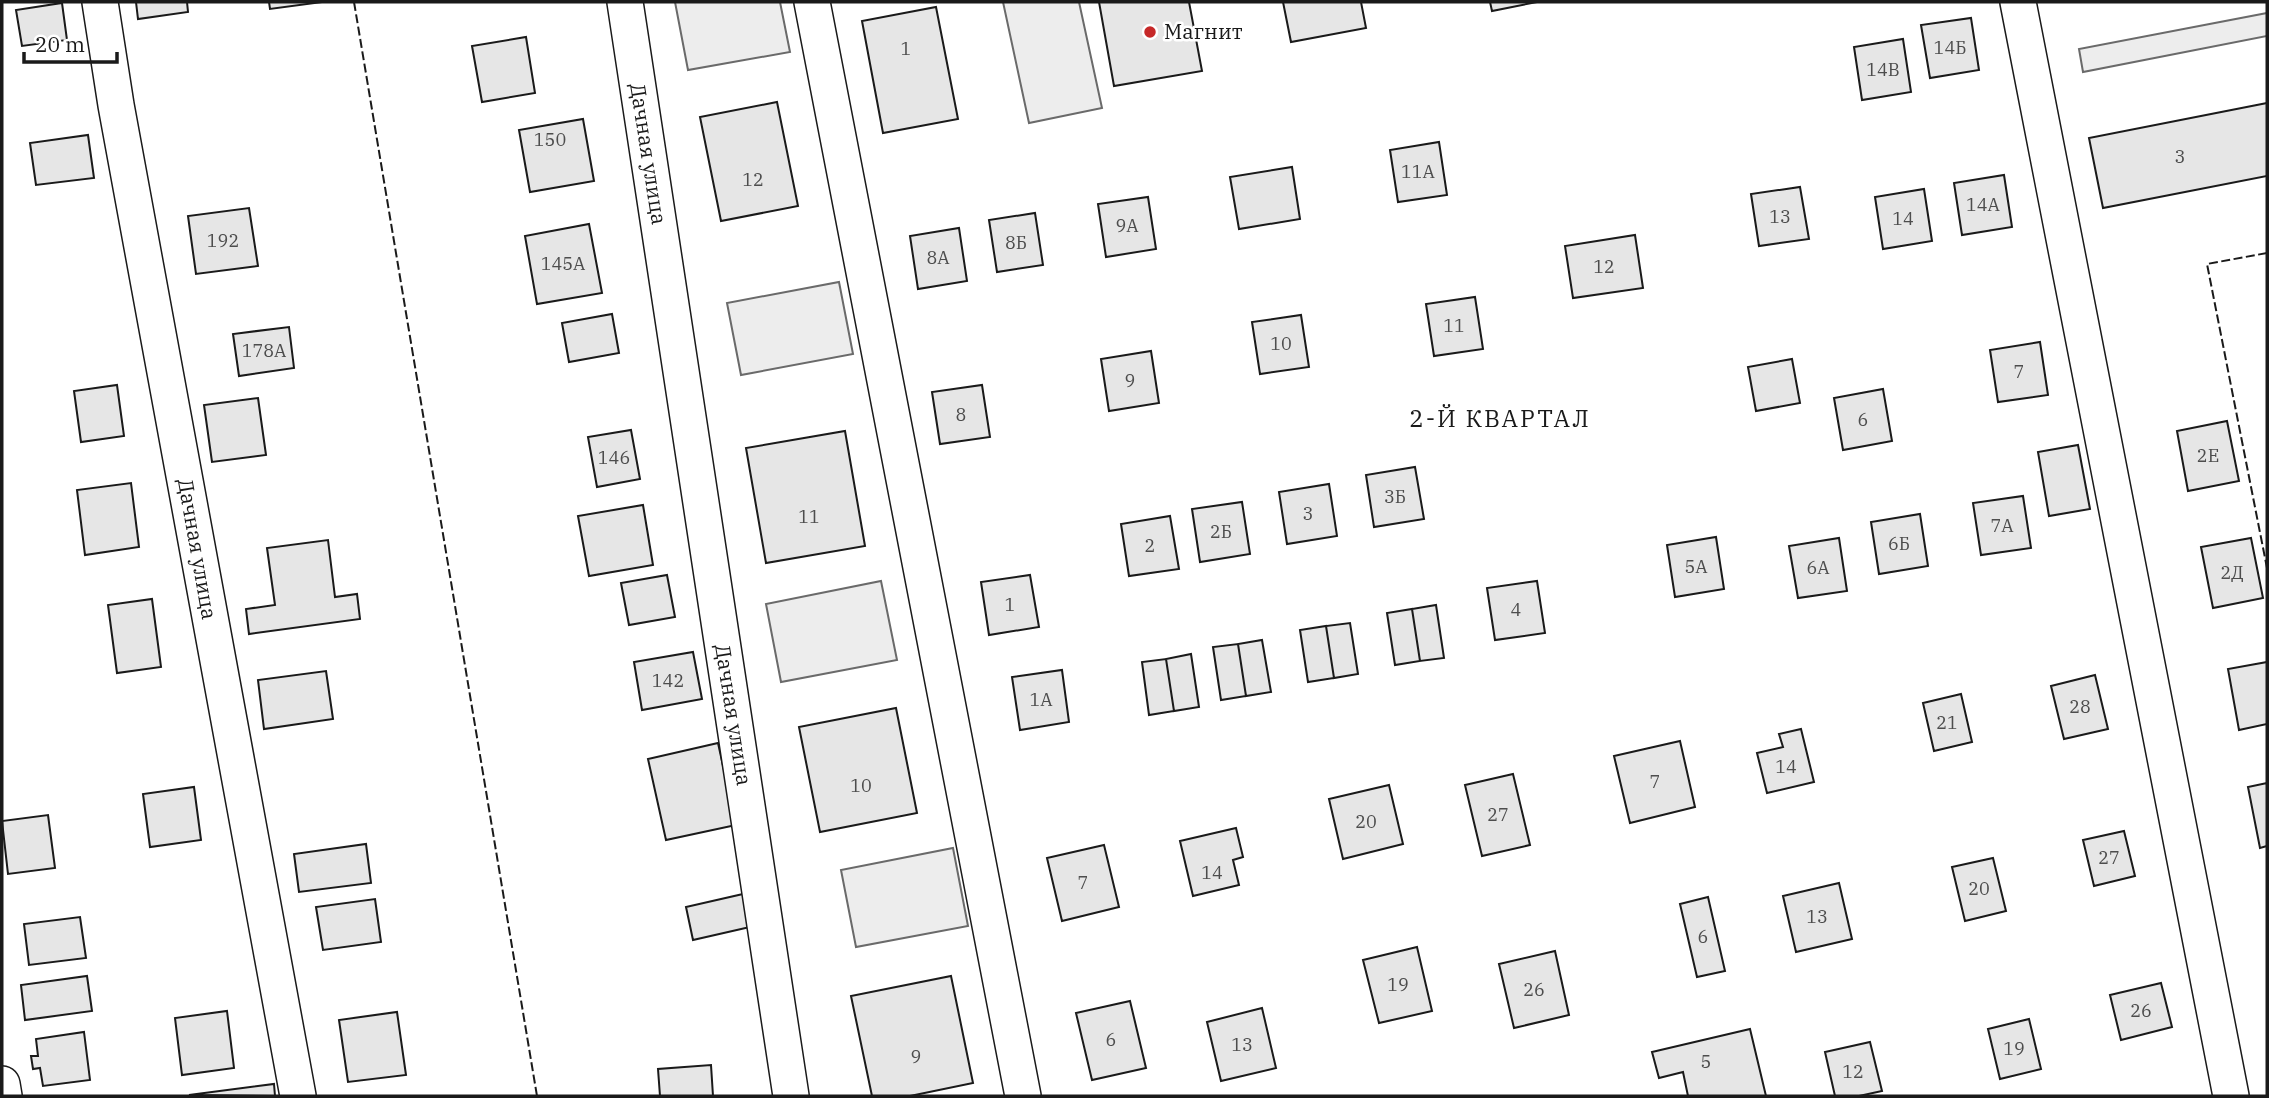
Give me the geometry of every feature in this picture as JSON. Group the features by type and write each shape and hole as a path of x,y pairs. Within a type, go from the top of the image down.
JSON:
{"street":[{"name":"Дачная улица","path":"100,2 121,132 298,1096"},
{"name":"Дачная улица","path":"625,2 791,1096"},
{"path":"812,2 1023,1096"},
{"path":"2018,2 2231,1096"},
{"path":"2,1084 4,1096"}],"shaded area":[{"path":"675,2 780,2 790,52 688,70"},
{"path":"1003,2 1079,2 1102,108 1029,123"},
{"path":"2267,13 2267,36 2083,72 2079,49"},
{"path":"839,282 853,354 741,375 727,303"},
{"path":"881,581 897,660 781,682 766,604"},
{"path":"953,848 968,926 856,947 841,870"}],"building":[{"path":"136,2 187,2 188,12 138,19"},
{"path":"269,2 322,2 270,9"},
{"name":"Магнит","path":"1099,2 1189,2 1202,71 1114,86"},
{"path":"1283,2 1361,2 1366,28 1291,42"},
{"path":"1490,2 1537,2 1492,11"},
{"path":"62,3 67,40 22,46 16,10"},
{"path":"936,7 958,119 883,133 862,21"},
{"path":"1971,18 1979,70 1930,78 1921,25"},
{"path":"526,37 535,93 482,102 472,46"},
{"path":"1903,39 1911,92 1862,100 1854,47"},
{"path":"777,102 798,206 721,221 700,117"},
{"path":"2267,103 2267,176 2103,208 2089,138"},
{"path":"583,119 594,181 530,192 519,130"},
{"path":"88,135 94,178 36,185 30,143"},
{"path":"1439,142 1447,195 1398,202 1390,150"},
{"path":"1292,167 1300,219 1239,229 1230,177"},
{"path":"2004,175 2012,227 1962,235 1954,183"},
{"path":"1800,187 1809,239 1759,246 1751,194"},
{"path":"1924,189 1932,241 1883,249 1875,197"},
{"path":"1148,197 1156,249 1106,257 1098,204"},
{"path":"249,208 258,266 196,274 188,216"},
{"path":"1035,213 1043,265 997,272 989,220"},
{"path":"589,224 602,293 537,304 525,236"},
{"path":"959,228 967,281 918,289 910,236"},
{"path":"1635,235 1643,288 1573,298 1565,246"},
{"path":"1475,297 1483,349 1434,356 1426,304"},
{"path":"612,314 619,353 569,362 562,323"},
{"path":"1301,315 1309,367 1260,374 1252,322"},
{"path":"289,327 294,368 239,376 233,334"},
{"path":"2040,342 2048,395 1998,402 1990,350"},
{"path":"1151,351 1159,403 1109,411 1101,359"},
{"path":"1792,359 1800,403 1756,411 1748,367"},
{"path":"117,385 124,436 81,442 74,391"},
{"path":"982,385 990,437 940,444 932,392"},
{"path":"1883,389 1892,441 1843,450 1834,398"},
{"path":"258,398 266,455 212,462 204,405"},
{"path":"2227,421 2239,481 2188,491 2177,431"},
{"path":"631,430 640,479 597,487 588,437"},
{"path":"845,431 865,546 766,563 746,448"},
{"path":"2078,445 2090,509 2049,516 2038,452"},
{"path":"1415,467 1424,519 1374,527 1366,475"},
{"path":"131,483 139,547 85,555 77,490"},
{"path":"1329,484 1337,536 1287,544 1279,492"},
{"path":"2023,496 2031,548 1981,555 1973,503"},
{"path":"1242,502 1250,554 1200,562 1192,509"},
{"path":"643,505 653,565 589,576 578,516"},
{"path":"1920,514 1928,566 1879,574 1871,522"},
{"path":"1170,516 1179,569 1129,576 1121,524"},
{"path":"1716,537 1724,589 1675,597 1667,545"},
{"path":"1839,538 1847,591 1798,598 1789,546"},
{"path":"2251,538 2263,598 2213,608 2201,547"},
{"path":"328,540 335,597 357,594 360,619 249,634 246,609 275,605 267,548"},
{"path":"667,575 675,617 629,625 621,583"},
{"path":"1030,575 1039,627 989,635 981,582"},
{"path":"1537,581 1545,633 1495,640 1487,588"},
{"path":"152,599 161,667 117,673 108,605"},
{"path":"1436,605 1444,658 1420,661 1412,609"},
{"path":"1412,609 1420,661 1395,665 1387,613"},
{"path":"1350,623 1358,674 1334,678 1326,626"},
{"path":"1326,626 1334,678 1308,682 1300,630"},
{"path":"1262,640 1271,692 1246,696 1238,644"},
{"path":"1238,644 1246,696 1221,700 1213,647"},
{"path":"693,652 702,699 642,710 634,662"},
{"path":"1191,654 1199,707 1174,711 1166,659"},
{"path":"1166,659 1174,711 1149,715 1142,662"},
{"path":"2267,662 2267,724 2239,730 2228,669"},
{"path":"1062,670 1069,722 1020,730 1012,677"},
{"path":"326,671 333,719 264,729 258,680"},
{"path":"2095,675 2108,729 2064,739 2051,686"},
{"path":"1961,694 1972,742 1934,751 1923,703"},
{"path":"896,708 917,813 820,832 799,727"},
{"path":"1801,729 1814,782 1767,793 1757,753 1783,747 1779,734"},
{"path":"1680,741 1695,807 1630,823 1614,756"},
{"path":"718,743 736,825 666,840 648,759"},
{"path":"1513,774 1530,845 1482,856 1465,785"},
{"path":"2267,783 2267,846 2260,848 2248,787"},
{"path":"1389,785 1403,844 1343,859 1329,799"},
{"path":"194,787 201,840 150,847 143,794"},
{"path":"48,815 55,868 8,874 2,821"},
{"path":"1236,828 1243,857 1233,860 1239,885 1193,896 1180,841"},
{"path":"2124,831 2135,876 2094,886 2083,840"},
{"path":"366,844 371,883 299,892 294,854"},
{"path":"1104,845 1119,907 1062,921 1047,858"},
{"path":"1993,858 2006,911 1965,921 1952,867"},
{"path":"1839,883 1852,939 1796,952 1783,896"},
{"path":"743,894 750,927 693,940 686,907"},
{"path":"1708,897 1725,971 1697,977 1680,904"},
{"path":"375,899 381,942 323,950 316,907"},
{"path":"80,917 86,958 29,965 24,924"},
{"path":"1417,947 1432,1011 1379,1023 1363,960"},
{"path":"1555,951 1569,1015 1514,1028 1499,964"},
{"path":"87,976 92,1011 25,1020 21,985"},
{"path":"951,976 973,1083 910,1096 872,1096 851,996"},
{"path":"2161,983 2172,1027 2121,1040 2110,995"},
{"path":"1130,1001 1146,1068 1092,1080 1076,1013"},
{"path":"1262,1008 1276,1068 1221,1081 1207,1022"},
{"path":"227,1011 234,1068 182,1075 175,1018"},
{"path":"397,1012 406,1075 348,1082 339,1020"},
{"path":"2029,1019 2041,1069 2000,1079 1988,1029"},
{"path":"1750,1029 1766,1096 1688,1096 1683,1072 1659,1078 1652,1052"},
{"path":"84,1032 90,1080 43,1086 40,1068 33,1069 31,1056 38,1056 36,1039"},
{"path":"1870,1042 1882,1091 1859,1096 1835,1096 1825,1052"},
{"path":"711,1065 713,1096 660,1096 658,1069"},
{"path":"274,1084 275,1096 189,1095"}],"fence":[{"path":"354,2 537,1096"},
{"path":"2267,253 2207,264 2267,568"}],"place":[{"name":"Магнит","path":"1150,32"}],"district":[{"name":"2-Й КВАРТАЛ","path":"1500,419"}]}
